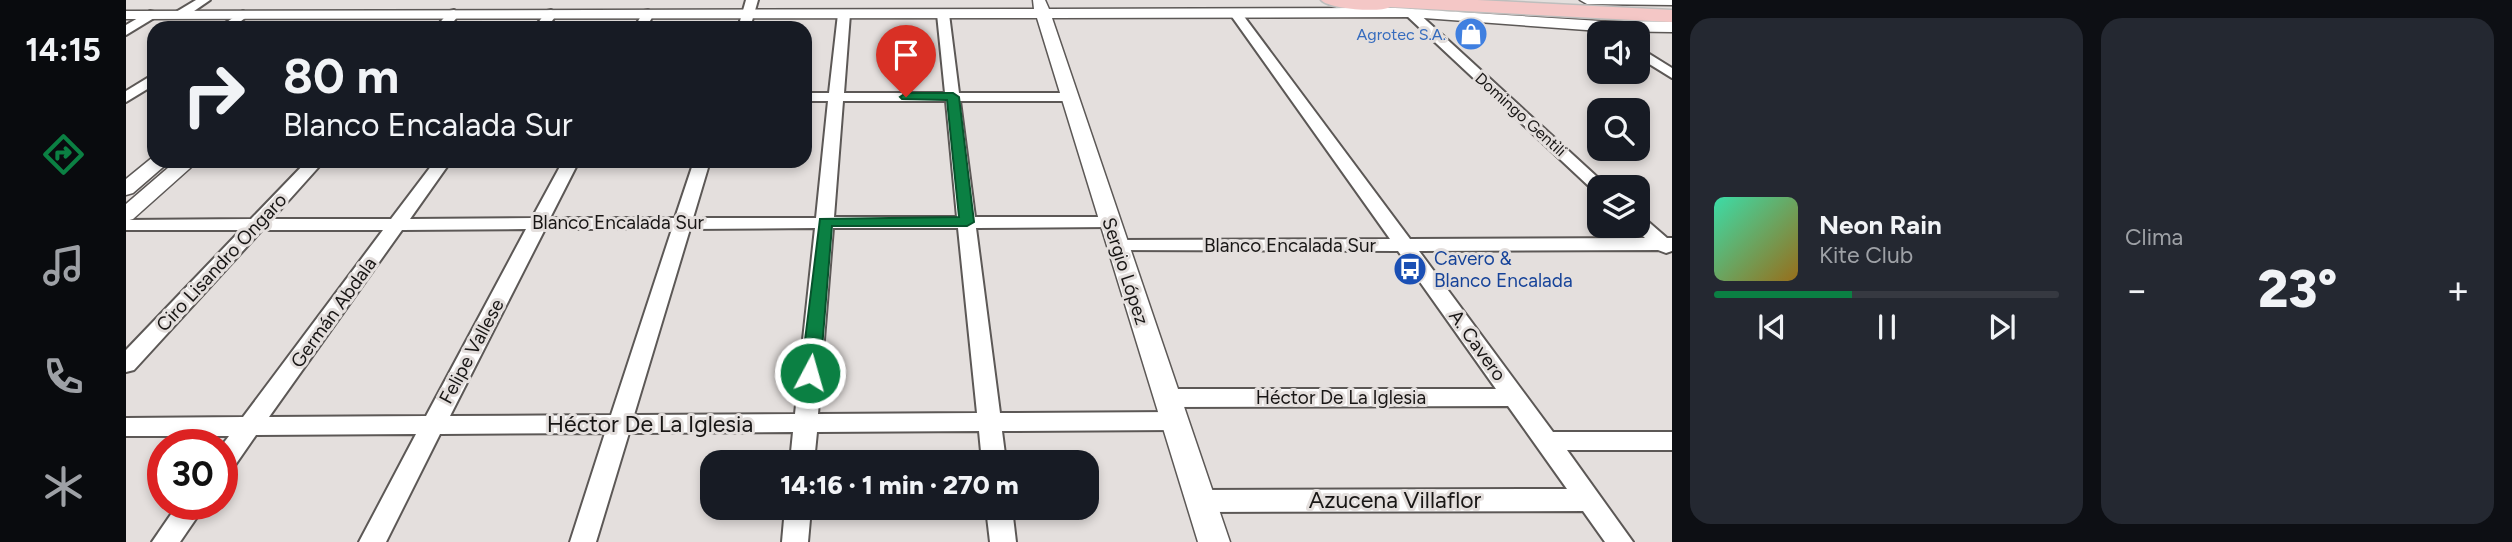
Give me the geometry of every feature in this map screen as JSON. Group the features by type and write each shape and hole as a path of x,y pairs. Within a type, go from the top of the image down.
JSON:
{"highway":[{"path":"1331,0 1449,10 1533,21"},
{"path":"1361,0 1506,10 1672,16"},
{"path":"1428,0 1672,11"},
{"path":"1485,0 1581,0"}],"street":[{"path":"180,15 204,0"},
{"path":"358,14 374,0"},
{"path":"1277,0 1587,27"},
{"path":"1587,0 1672,1"},
{"path":"126,15 243,15 338,21 358,14 943,14 1041,7 1199,7 1236,14 1410,13"},
{"name":"Sergio López","path":"1041,7 1214,542"},
{"name":"Domingo Gentili","path":"1410,13 1587,175"},
{"path":"447,21 454,14"},
{"path":"546,21 551,14"},
{"path":"644,21 648,14"},
{"path":"803,450 844,14"},
{"path":"943,14 993,450"},
{"name":"A. Cavero","path":"1236,14 1620,542"},
{"path":"126,30 150,15"},
{"path":"234,21 243,15"},
{"path":"1650,27 1672,26"},
{"path":"1650,59 1672,74"},
{"path":"126,98 147,83"},
{"path":"126,98 147,97"},
{"path":"812,97 1070,97"},
{"path":"126,189 152,168"},
{"path":"126,215 180,168"},
{"name":"Ciro Lisandro Ongaro","path":"126,363 309,168"},
{"name":"Germán Abdala","path":"238,442 438,168"},
{"name":"Felipe Vallese","path":"372,542 567,168"},
{"path":"583,542 700,168"},
{"name":"Blanco Encalada Sur","path":"126,225 1110,222"},
{"path":"1650,232 1669,247"},
{"name":"Blanco Encalada Sur","path":"1118,246 1405,244 1669,247"},
{"name":"Héctor De La Iglesia","path":"1167,398 1515,397"},
{"name":"Héctor De La Iglesia","path":"126,427 1174,421"},
{"path":"1547,441 1672,441"},
{"name":"Azucena Villaflor","path":"1200,501 1589,500"},
{"path":"165,542 181,520"},
{"path":"794,542 797,520"},
{"path":"1000,520 1003,542"}],"place":[{"name":"Agrotec S.A.","path":"1471,34"},
{"name":"Cavero & Blanco Encalada","path":"1410,269"}],"route":[{"path":"810,373 825,222 967,222 953,97 906,97"}]}
